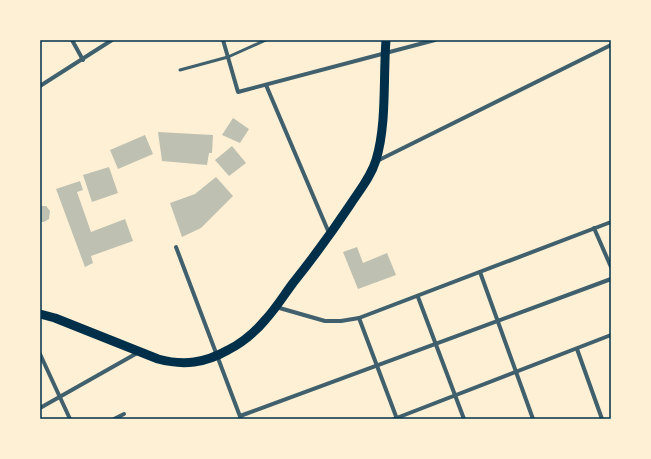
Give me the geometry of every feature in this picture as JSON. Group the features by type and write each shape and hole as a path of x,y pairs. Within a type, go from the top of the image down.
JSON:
{"highway":[{"path":"40,314 55,318 158,359 184,364 217,356 229,350 253,332 265,320 330,236 376,162 382,133 386,40"}],"street":[{"path":"72,40 83,60"},
{"path":"40,86 83,60 112,40"},
{"path":"223,40 238,92 435,40"},
{"path":"376,162 611,45"},
{"path":"266,85 330,236"},
{"path":"276,306 325,321 341,321 359,318 418,297 611,222"},
{"path":"594,228 611,267"},
{"path":"176,247 241,417 377,365 611,280"},
{"path":"480,272 532,419"},
{"path":"418,297 464,419"},
{"path":"359,318 396,419 515,371 611,335"},
{"path":"577,349 602,419"},
{"path":"40,408 141,351"},
{"path":"40,354 70,419"},
{"path":"114,419 124,414"}],"lane":[{"path":"180,70 228,57 266,40"}],"building":[{"path":"233,118 249,129 240,143 222,135"},
{"path":"158,132 213,135 212,153 209,153 207,165 162,161"},
{"path":"145,135 153,154 118,169 110,150"},
{"path":"232,146 246,163 229,176 215,160"},
{"path":"109,167 118,193 92,202 83,175"},
{"path":"216,177 233,196 201,228 182,237 170,203 195,194"},
{"path":"80,181 83,190 77,192 91,232 125,219 133,241 91,256 93,263 85,267 56,189"},
{"path":"40,206 46,206 50,211 49,219 44,222 40,222"},
{"path":"357,247 363,263 387,253 396,275 358,289 343,252"}]}
